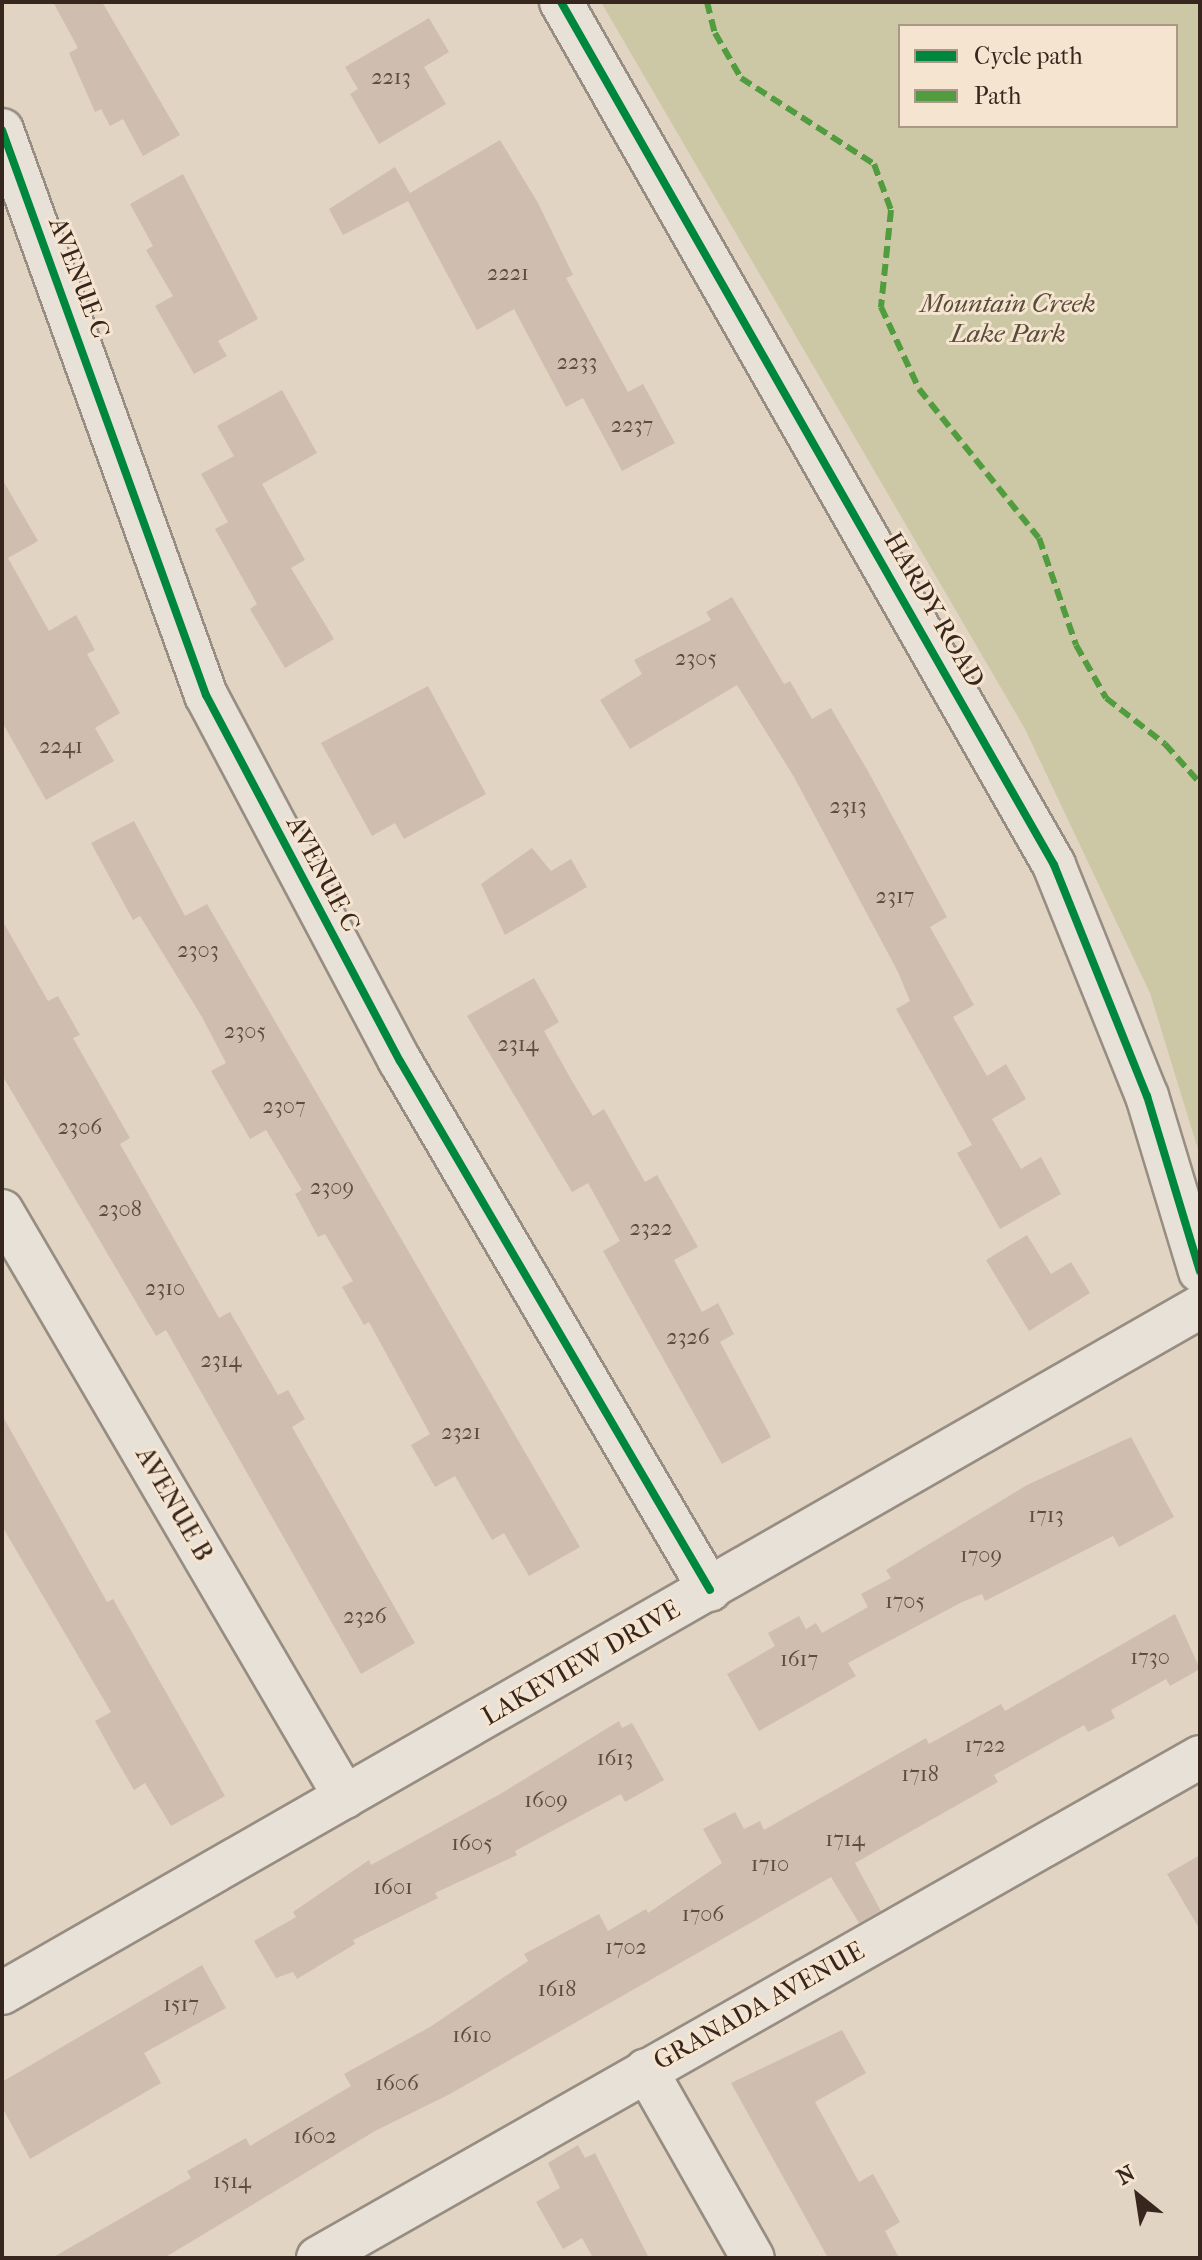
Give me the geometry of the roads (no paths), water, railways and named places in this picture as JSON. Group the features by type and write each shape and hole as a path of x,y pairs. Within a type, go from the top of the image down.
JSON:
{"street":[{"name":"HARDY ROAD","path":"561,2 1054,865 1147,1096 1200,1271"},
{"name":"AVENUE C","path":"2,130 206,695 408,1075 710,1590"},
{"name":"AVENUE B","path":"2,1211 345,1797"},
{"name":"LAKEVIEW DRIVE","path":"2,1993 1200,1307"},
{"name":"GRANADA AVENUE","path":"318,2258 1200,1757"},
{"path":"646,2070 753,2258"}],"park label":[{"name":"Mountain Creek Lake Park","path":"1008,319"}]}
